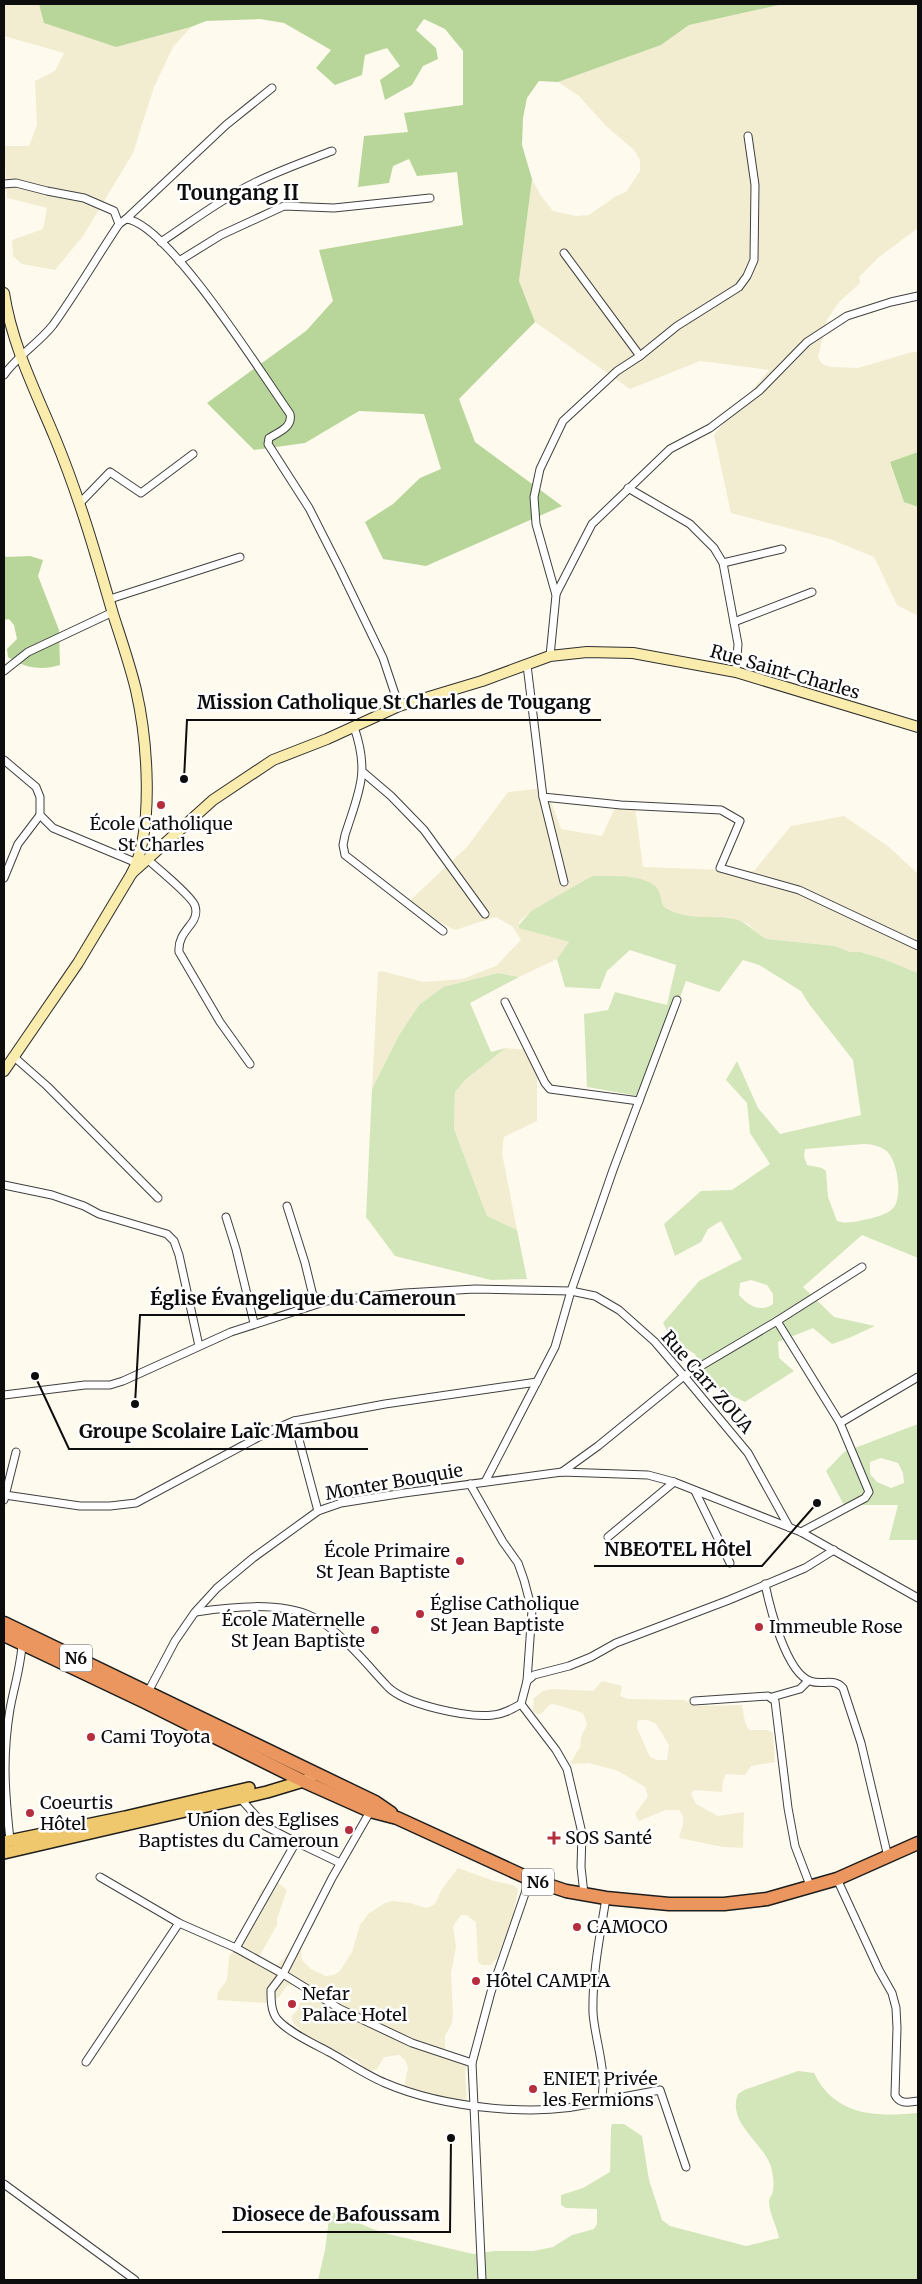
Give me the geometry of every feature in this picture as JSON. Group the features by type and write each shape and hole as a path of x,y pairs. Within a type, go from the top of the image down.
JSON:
{"highway":[{"name":"N6","path":"4,1623 170,1709 372,1807 530,1879 584,1894 606,1898 691,1904 724,1904 767,1899 811,1888 837,1879 918,1843"},
{"name":"N6","path":"4,1635 147,1697"}],"main road":[{"path":"7,1841 126,1822 203,1798 306,1776"},
{"path":"4,1853 126,1822 240,1798 306,1776"}],"street":[{"path":"4,374 52,326 119,224 226,124 272,88"},
{"path":"556,595 536,524 534,497 540,469 563,422 617,371 640,356 677,326 739,287 747,276 754,260 755,186 748,136"},
{"path":"161,242 226,198 253,183 283,169 332,152"},
{"path":"4,184 16,183 84,198 114,211 119,224"},
{"path":"179,261 221,235 284,206 334,208 430,198"},
{"path":"126,219 134,220 161,242 179,261 220,311 260,373 290,414 291,420 288,426 269,438 268,444 309,508 340,569 383,658 399,706"},
{"path":"564,252 640,356"},
{"path":"4,293 20,359 55,438 80,503 136,691 144,740 146,810 142,861"},
{"path":"550,656 556,595 592,524 628,488 670,448 710,428 759,391 807,342 847,316 891,302 918,296"},
{"path":"80,503 110,472 141,493 193,454"},
{"path":"628,488 690,524 714,548 723,563 738,644 736,672"},
{"path":"723,563 782,549"},
{"path":"110,599 240,556"},
{"path":"734,622 812,592"},
{"path":"4,671 28,652 112,612"},
{"name":"Rue Saint-Charles","path":"4,1071 46,1012 132,873 142,861 212,800 273,760 354,727 399,706 482,681 550,656 587,652 633,653 736,672 918,727"},
{"path":"527,665 543,797 564,882"},
{"path":"354,727 362,748 364,773 345,835 343,846 345,855 443,931"},
{"path":"4,760 36,787 40,797 40,815 18,844 4,877"},
{"path":"364,773 391,796 424,830 485,914"},
{"path":"543,797 621,805 721,810 740,821 720,868 799,890 918,946"},
{"path":"40,815 53,828 142,861 194,902 196,913 193,921 182,935 178,945 179,952 220,1022 250,1064"},
{"path":"485,1482 555,1347 571,1291 613,1170 677,1000"},
{"path":"505,1002 545,1083 550,1089 640,1101"},
{"path":"14,1056 48,1086 158,1198"},
{"path":"4,1185 52,1195 84,1206 99,1214 167,1234 174,1241 179,1255 199,1346"},
{"path":"286,1206 305,1263 315,1304"},
{"path":"226,1217 254,1323"},
{"path":"562,1472 598,1446 684,1376 777,1321 862,1267"},
{"name":"Rue Carr ZOUA","path":"4,1395 85,1385 110,1385 158,1366 254,1323 315,1304 370,1296 439,1291 571,1291 595,1296 619,1310 655,1342 748,1453 789,1527"},
{"path":"777,1321 840,1422 868,1485 868,1496 801,1532"},
{"path":"840,1422 918,1377"},
{"path":"16,1452 4,1498 80,1506 110,1506 136,1503 268,1432 294,1421 385,1404 537,1382"},
{"path":"294,1421 318,1511"},
{"name":"Monter Bouquie","path":"147,1697 176,1641 195,1612 217,1588 253,1558 318,1511 341,1503 562,1472 648,1475 674,1482 801,1532 918,1598"},
{"path":"608,1537 674,1482"},
{"path":"195,1612 242,1607 290,1610 313,1617 356,1652 388,1687 408,1699 470,1716 494,1715 507,1712 521,1704 527,1681 532,1643 532,1610 518,1563 503,1542 470,1484"},
{"path":"695,1491 730,1563"},
{"path":"527,1681 534,1675 569,1666 616,1643 730,1600 805,1568 834,1550"},
{"path":"765,1584 782,1643 792,1663 808,1681 815,1683 831,1681 838,1683 843,1688 861,1743 888,1857"},
{"path":"7,1841 4,1766 10,1709 22,1644"},
{"path":"772,1698 800,1689 808,1681"},
{"path":"694,1701 725,1697 768,1696 775,1701 788,1808 795,1846 811,1888"},
{"path":"521,1704 556,1750 567,1769 582,1833 581,1867 584,1894"},
{"path":"240,1798 266,1826 340,1863"},
{"path":"372,1807 340,1863 283,1974 270,1990 272,2008 278,2020 296,2034 384,2083 448,2102 474,2106 545,2110 581,2107 601,2101 660,2090 686,2167"},
{"path":"236,1948 296,1842"},
{"path":"100,1877 178,1923 236,1948 340,2009 412,2043 472,2063"},
{"path":"482,2280 472,2063 491,1992 530,1879"},
{"path":"837,1879 879,1970 892,1993 896,2008 897,2028 895,2095 902,2102 918,2101"},
{"path":"601,2101 602,2077 593,2013 598,1945 606,1898"},
{"path":"86,2062 178,1923"},
{"path":"4,2184 135,2280"}],"shaded area":[{"path":"4,4 39,4 45,23 116,47 191,27 173,47 154,87 133,153 83,236 55,270 22,264 13,256 12,240 43,229 47,208 7,198 4,146 29,146 37,125 35,81 55,71 64,53 4,36"},
{"path":"783,4 918,4 918,228 879,257 859,277 860,283 839,302 827,320 818,357 822,364 831,367 858,368 912,352 918,352 918,452 890,463 904,502 918,507 918,616 897,605 874,557 830,539 731,513 714,435 769,370 700,361 630,389 535,322 519,281 532,179 541,196 553,211 576,216 589,215 616,196 626,192 640,171 640,160 634,150 606,126 579,96 558,82 661,45 689,25"},
{"path":"546,788 561,829 602,836 616,806 635,807 643,867 754,871 791,826 844,816 889,847 918,874 918,973 881,958 860,952 850,952 835,946 767,939 759,935 748,924 733,919 681,915 664,907 659,892 654,885 644,881 592,876 531,911 519,922 520,928 569,942 557,959 519,977 498,973 443,987 419,1005 399,1035 372,1089 378,972 382,971 424,982 462,979 496,966 521,940 512,926 496,917 455,930 405,905 467,847 508,792"},
{"path":"506,1048 534,1050 537,1057 537,1121 504,1137 502,1153 517,1230 487,1216 454,1129 455,1092 466,1079"},
{"path":"602,1681 622,1686 620,1696 628,1699 684,1700 696,1706 742,1705 745,1722 749,1730 768,1730 773,1733 775,1762 751,1766 745,1775 726,1774 722,1792 694,1790 691,1794 696,1804 718,1816 744,1812 743,1848 723,1847 679,1838 683,1816 679,1810 666,1810 639,1821 635,1814 648,1796 645,1787 618,1771 589,1763 573,1764 571,1762 580,1747 581,1737 587,1724 583,1713 554,1704 549,1705 541,1714 536,1714 533,1711 534,1698 543,1691 551,1689 593,1691","holes":["639,1720 648,1720 656,1724 669,1745 667,1760 657,1760 650,1757 637,1728"]},
{"path":"458,1868 494,1881 513,1885 518,1889 511,1926 497,1958 491,1965 482,1965 478,1962 476,1922 466,1915 461,1915 453,1926 456,1947 451,1973 453,2013 452,2023 445,2036 445,2053 467,2063 465,2072 467,2102 433,2096 404,2086 408,2068 405,2060 399,2055 384,2057 377,2069 368,2072 358,2061 308,2038 294,2024 291,2016 297,2011 303,1996 301,1990 295,1984 287,1986 279,1997 265,2003 217,2000 218,1992 227,1980 229,1957 253,1926 259,1894 268,1883 276,1881 287,1890 277,1919 277,1925 259,1957 258,1963 262,1968 276,1966 294,1948 298,1948 301,1950 302,1960 311,1969 326,1976 334,1975 340,1971 352,1952 360,1925 369,1913 385,1903 393,1901 410,1903 426,1908 435,1904 442,1889"}],"green space":[{"path":"39,4 783,4 689,25 661,45 558,82 539,81 527,98 523,118 522,145 532,179 519,281 535,322 459,399 475,442 562,506 426,566 383,559 365,522 393,504 420,478 441,469 424,414 359,411 305,443 254,450 207,403 306,331 333,301 319,250 463,225 457,172 417,176 409,159 393,166 389,183 358,187 364,136 408,132 404,113 463,105 463,51 445,29 424,19 416,30 436,48 438,59 423,66 412,85 385,100 380,80 400,66 387,48 365,55 362,75 335,85 316,68 331,50 284,23 260,19 206,21 191,27 116,47 44,23"},
{"path":"918,452 918,507 904,502 890,462"},
{"path":"4,554 6,557 30,556 43,560 38,576 59,630 60,665 46,668 33,667 21,664 8,657 7,649 17,639 14,625 9,619 4,620"},
{"path":"592,876 642,879 657,888 664,907 673,912 690,916 739,920 767,939 835,946 850,952 860,952 881,958 918,973 918,1258 862,1235 803,1287 834,1317 875,1326 832,1344 813,1328 778,1342 779,1358 794,1371 745,1402 710,1385 695,1354 672,1340 663,1323 699,1281 742,1259 721,1221 708,1229 701,1242 675,1256 664,1224 701,1191 732,1190 770,1164 750,1133 747,1103 726,1080 737,1061 758,1108 780,1134 861,1115 853,1060 801,991 759,965 743,960 719,992 686,981 644,1097 587,1087 584,1014 608,1010 615,992 667,1005 676,965 630,950 607,971 600,989 565,987 557,959 569,942 519,928 519,925 531,911","holes":["863,1144 880,1147 893,1160 898,1186 897,1201 891,1210 880,1216 853,1222 837,1221 828,1197 826,1171 822,1168 807,1165 804,1156 805,1149","751,1280 767,1285 773,1294 773,1304 764,1308 755,1307 739,1295 740,1283"]},
{"path":"498,973 519,977 470,1003 491,1052 506,1048 466,1079 455,1092 454,1129 487,1216 517,1230 527,1279 491,1280 395,1256 366,1217 372,1089 399,1035 419,1005 443,987"},
{"path":"918,1424 918,1540 889,1540 898,1505 844,1505 826,1471 844,1452","holes":["881,1458 898,1463 903,1473 904,1483 891,1488 877,1482 870,1474 870,1462"]},
{"path":"798,2071 814,2073 833,2098 845,2106 858,2111 887,2114 918,2113 918,2280 318,2280 325,2250 330,2211 380,2232 473,2254 495,2251 533,2251 553,2247 572,2235 594,2229 597,2224 597,2209 566,2208 561,2205 561,2195 583,2188 610,2172 612,2124 624,2124 642,2136 649,2180 662,2220 670,2226 746,2246 779,2238 769,2206 773,2187 771,2167 765,2155 741,2122 736,2104 738,2094 744,2090"}],"place":[{"name":"Mission Catholique St Charles de Tougang","path":"184,779"},
{"name":"École Catholique St Charles","path":"161,805"},
{"name":"Groupe Scolaire Laïc Mambou","path":"35,1376"},
{"name":"Église Évangelique du Cameroun","path":"135,1404"},
{"name":"NBEOTEL Hôtel","path":"817,1503"},
{"name":"École Primaire St Jean Baptiste","path":"460,1561"},
{"name":"Église Catholique St Jean Baptiste","path":"420,1614"},
{"name":"Immeuble Rose","path":"759,1627"},
{"name":"École Maternelle St Jean Baptiste","path":"375,1630"},
{"name":"Cami Toyota","path":"91,1737"},
{"name":"Coeurtis Hôtel","path":"30,1813"},
{"name":"Union des Eglises Baptistes du Cameroun","path":"349,1830"},
{"name":"SOS Santé","path":"554,1838"},
{"name":"CAMOCO","path":"577,1927"},
{"name":"Hôtel CAMPIA","path":"476,1981"},
{"name":"Nefar Palace Hotel","path":"292,2004"},
{"name":"ENIET Privée les Fermions","path":"533,2089"},
{"name":"Diosece de Bafoussam","path":"451,2138"}],"district":[{"name":"Toungang II","path":"238,193"}]}
